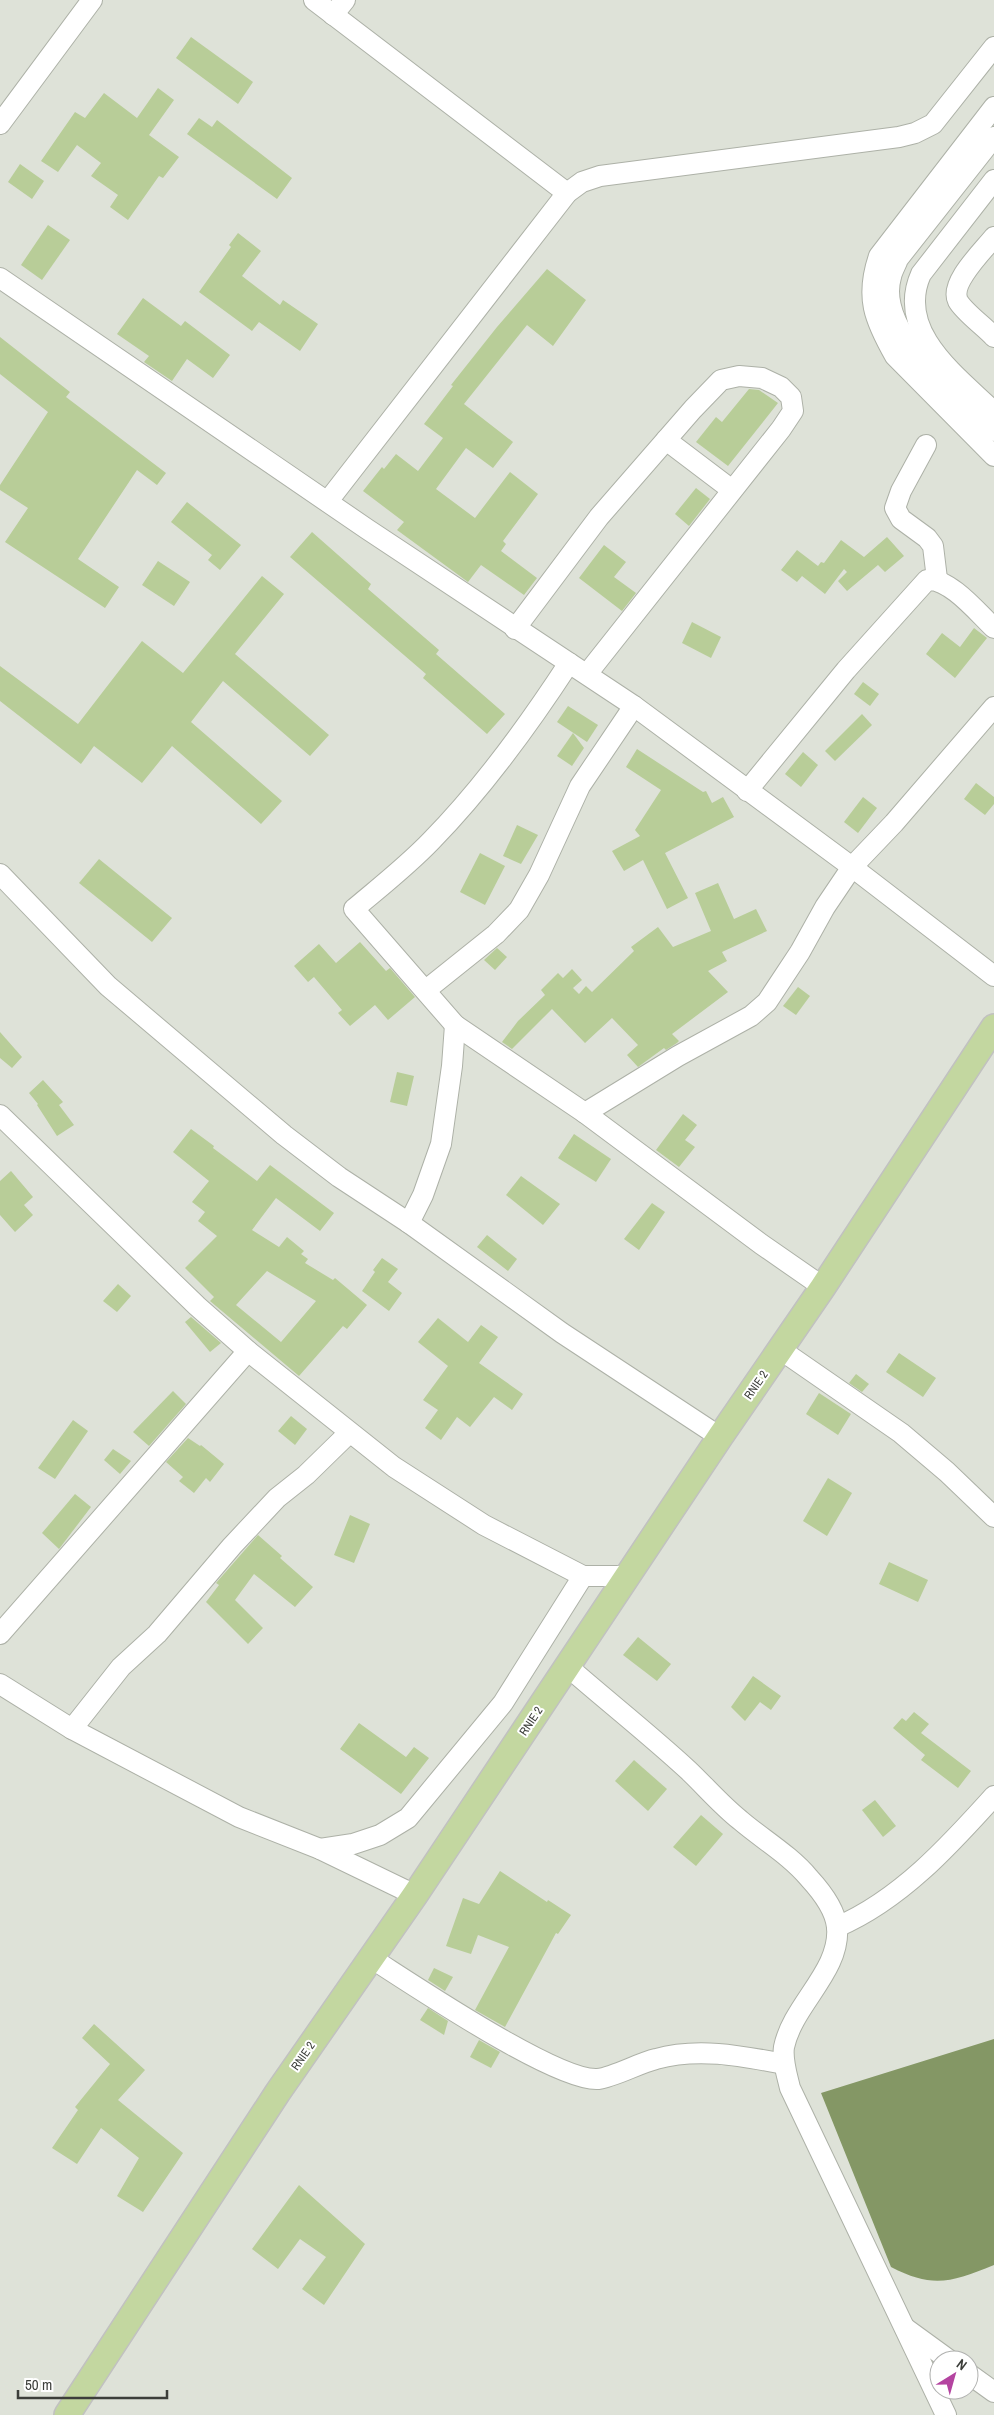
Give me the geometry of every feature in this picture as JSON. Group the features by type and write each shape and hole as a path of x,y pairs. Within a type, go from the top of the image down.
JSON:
{"main road":[{"name":"RNIE 2","path":"66,2415 278,2092 416,1895 567,1666 630,1576 720,1437 824,1287 994,1027"}],"street":[{"path":"0,124 92,0"},
{"path":"314,0 339,7 567,194"},
{"path":"328,501 567,194 582,182 600,176 899,137 915,133 933,124 994,47"},
{"path":"994,106 968,155 898,259 890,278 890,296 895,320 905,341 930,369 994,432"},
{"path":"994,137 968,155 879,256 872,278 872,303 884,338 896,356 994,456"},
{"path":"994,180 921,274 914,289 914,308 921,332 930,347 994,412"},
{"path":"994,236 959,281 956,291 958,302 994,337"},
{"path":"0,278 516,629 634,706 852,867 994,976"},
{"path":"516,629 599,518 721,380 739,376 762,378 781,387 791,397 792,411 781,429 587,674"},
{"path":"666,440 732,490"},
{"path":"926,445 900,491 895,508 901,519 928,538 933,546 937,579"},
{"path":"747,791 846,670 927,580 937,579 949,586 994,628"},
{"path":"569,663 534,718 489,777 430,842 354,910 455,1025 586,1114 761,1244 824,1287"},
{"path":"426,990 496,934 518,910 539,875 580,786 634,706"},
{"path":"586,1114 678,1056 751,1016 767,1002 800,952 825,907 852,867 894,823 994,708"},
{"path":"0,874 108,986 169,1040 284,1135 340,1177 408,1222 562,1333 720,1437"},
{"path":"408,1222 423,1195 441,1144 452,1066 455,1025"},
{"path":"0,1115 197,1306 248,1351 394,1467 484,1525 583,1576 630,1576"},
{"path":"781,1350 901,1434 946,1472 994,1517"},
{"path":"0,1634 248,1351"},
{"path":"72,1729 120,1667 157,1634 232,1546 277,1498 306,1475 349,1433"},
{"path":"320,1849 353,1844 380,1835 408,1818 503,1704 583,1576"},
{"path":"567,1666 687,1770 738,1819 809,1877 828,1902 837,1927 828,1966 796,2015 784,2048 784,2064 790,2088 946,2415"},
{"path":"0,1684 72,1729 239,1817 320,1849 416,1895"},
{"path":"837,1927 862,1916 892,1895 954,1839 994,1796"},
{"path":"371,1958 494,2033 541,2060 573,2075 598,2079 657,2058 694,2052 784,2064"},
{"path":"903,2327 935,2350"},
{"path":"979,2381 994,2392"}],"shaded area":[{"path":"994,2039 994,2265 966,2276 942,2281 931,2281 906,2274 891,2267 821,2093"}],"building":[{"path":"191,37 253,82 238,104 176,58"},
{"path":"158,88 174,100 149,135 179,157 163,178 159,176 128,220 110,207 118,195 91,176 101,163 77,145 58,172 41,161 75,112 85,118 104,93 137,118"},
{"path":"199,118 212,127 217,120 292,178 277,199 187,134"},
{"path":"20,164 44,181 32,199 8,182"},
{"path":"48,225 70,240 42,280 21,265"},
{"path":"238,233 261,251 242,276 280,305 283,300 318,324 300,351 259,322 252,331 199,292 231,247 229,245"},
{"path":"547,269 586,300 553,346 527,325 464,404 513,442 493,468 466,448 436,489 475,518 510,472 538,494 503,541 506,544 501,551 537,578 524,595 481,565 468,582 397,530 404,522 363,491 382,467 384,469 396,454 418,471 443,438 424,424 453,386 451,385 497,327"},
{"path":"143,298 181,326 185,321 230,355 213,378 187,359 172,381 144,362 149,356 117,334"},
{"path":"0,337 70,392 66,397 166,473 157,485 137,470 78,559 119,587 105,608 5,542 28,508 0,490 0,485 48,412 0,374"},
{"path":"749,389 759,390 778,403 728,466 696,442 716,417 722,422"},
{"path":"696,488 710,499 689,526 675,514"},
{"path":"187,502 241,545 220,570 208,560 212,555 171,522"},
{"path":"312,532 371,584 368,589 439,650 436,654 505,714 487,734 423,678 426,674 290,557"},
{"path":"887,537 904,556 885,572 878,565 847,591 838,581 847,572 844,569 825,594 802,576 797,582 781,570 797,550 818,566 821,562 824,563 841,540 864,557"},
{"path":"604,545 626,562 614,577 636,593 622,611 579,578"},
{"path":"158,561 190,582 174,606 142,585"},
{"path":"262,576 284,594 235,654 329,735 310,756 223,681 191,722 282,801 261,824 172,746 142,783 94,746 81,764 0,701 0,666 78,724 142,641 183,673"},
{"path":"692,622 721,637 711,658 682,643"},
{"path":"974,628 987,638 955,678 926,654 942,633 960,647"},
{"path":"863,682 879,694 870,706 854,694"},
{"path":"568,706 598,725 587,742 557,722"},
{"path":"862,714 872,725 835,761 825,751"},
{"path":"573,733 584,748 572,766 557,756"},
{"path":"637,749 703,792 706,791 712,803 723,797 734,817 665,853 688,898 667,909 643,860 624,871 612,851 640,836 635,830 661,790 626,767"},
{"path":"803,752 818,765 801,787 785,774"},
{"path":"976,783 994,797 994,804 985,815 964,799"},
{"path":"863,797 877,808 858,833 844,822"},
{"path":"517,825 538,835 521,864 503,856"},
{"path":"480,853 505,866 485,905 460,892"},
{"path":"99,859 172,918 152,942 79,883"},
{"path":"718,883 734,919 756,909 767,931 722,952 727,961 708,971 728,992 672,1034 679,1041 677,1043 666,1050 664,1048 638,1067 627,1055 638,1045 612,1018 585,1043 552,1009 512,1049 502,1042 518,1021 545,995 541,990 558,973 563,978 572,969 582,980 573,988 579,994 586,986 592,992 634,951 631,947 658,927 673,947 711,931 695,893"},
{"path":"360,942 386,971 390,968 415,997 388,1020 375,1005 350,1026 338,1013 342,1010 314,977 308,982 294,966 319,944 336,963"},
{"path":"497,948 507,957 495,970 484,960"},
{"path":"798,987 810,996 796,1015 783,1006"},
{"path":"0,1032 22,1057 12,1068 0,1058"},
{"path":"397,1072 414,1076 407,1106 390,1102"},
{"path":"43,1080 63,1102 59,1105 74,1125 57,1136 38,1104 29,1093"},
{"path":"683,1114 697,1125 685,1140 695,1147 679,1167 656,1150"},
{"path":"191,1129 257,1181 270,1165 334,1213 320,1231 276,1198 252,1230 279,1247 287,1237 304,1251 301,1254 308,1259 305,1263 333,1280 335,1278 367,1305 347,1329 343,1326 299,1376 210,1301 214,1297 185,1268 217,1236 198,1221 205,1212 192,1202 209,1181 173,1152","holes":["267,1271 316,1301 281,1342 236,1305"]},
{"path":"574,1134 611,1159 596,1182 558,1158"},
{"path":"11,1171 33,1197 24,1205 33,1215 15,1232 0,1215 0,1181"},
{"path":"521,1176 560,1204 543,1225 506,1195"},
{"path":"652,1203 665,1212 639,1250 624,1239"},
{"path":"487,1235 517,1259 508,1271 477,1247"},
{"path":"382,1258 398,1269 388,1282 402,1293 389,1311 362,1291"},
{"path":"118,1284 131,1296 117,1312 103,1301"},
{"path":"191,1317 221,1343 210,1352 185,1322"},
{"path":"438,1318 468,1342 481,1325 498,1337 479,1363 523,1394 512,1410 494,1397 470,1427 457,1417 441,1440 425,1428 438,1410 423,1400 448,1366 418,1342"},
{"path":"899,1353 936,1378 923,1397 886,1372"},
{"path":"856,1374 869,1384 862,1392 849,1383"},
{"path":"173,1391 186,1404 149,1446 133,1432"},
{"path":"819,1393 851,1414 838,1435 806,1414"},
{"path":"291,1416 307,1429 295,1445 278,1431"},
{"path":"73,1420 88,1431 55,1479 38,1468"},
{"path":"188,1438 201,1445 224,1464 210,1482 206,1478 194,1493 179,1481 183,1477 166,1462"},
{"path":"113,1449 131,1461 120,1474 104,1460"},
{"path":"828,1478 852,1493 827,1536 803,1521"},
{"path":"75,1494 91,1507 59,1549 42,1533"},
{"path":"350,1515 370,1524 354,1563 334,1555"},
{"path":"258,1535 282,1556 280,1558 313,1587 295,1607 254,1574 235,1600 263,1628 248,1644 206,1602 219,1585 216,1583"},
{"path":"889,1562 928,1580 918,1602 879,1584"},
{"path":"638,1637 671,1664 657,1681 623,1655"},
{"path":"753,1676 781,1696 771,1710 760,1702 745,1721 731,1707"},
{"path":"914,1712 929,1724 921,1733 971,1771 958,1788 921,1760 925,1755 893,1728 902,1718 906,1721"},
{"path":"359,1723 406,1757 414,1747 429,1758 401,1794 340,1749"},
{"path":"634,1760 667,1789 648,1811 615,1781"},
{"path":"875,1800 896,1826 883,1837 862,1810"},
{"path":"701,1815 723,1834 696,1866 673,1847"},
{"path":"500,1871 547,1902 548,1900 571,1915 558,1934 556,1933 505,2027 475,2010 509,1947 478,1935 471,1954 446,1946 463,1898 479,1904"},
{"path":"434,1968 453,1977 445,1991 428,1980"},
{"path":"428,2008 448,2021 444,2035 420,2020"},
{"path":"94,2024 145,2070 118,2100 183,2153 143,2212 117,2196 139,2158 101,2128 77,2164 52,2148 78,2110 75,2107 110,2064 82,2038"},
{"path":"479,2040 500,2052 491,2068 470,2057"},
{"path":"299,2185 365,2244 324,2305 302,2289 326,2257 300,2239 278,2269 252,2249"}]}
